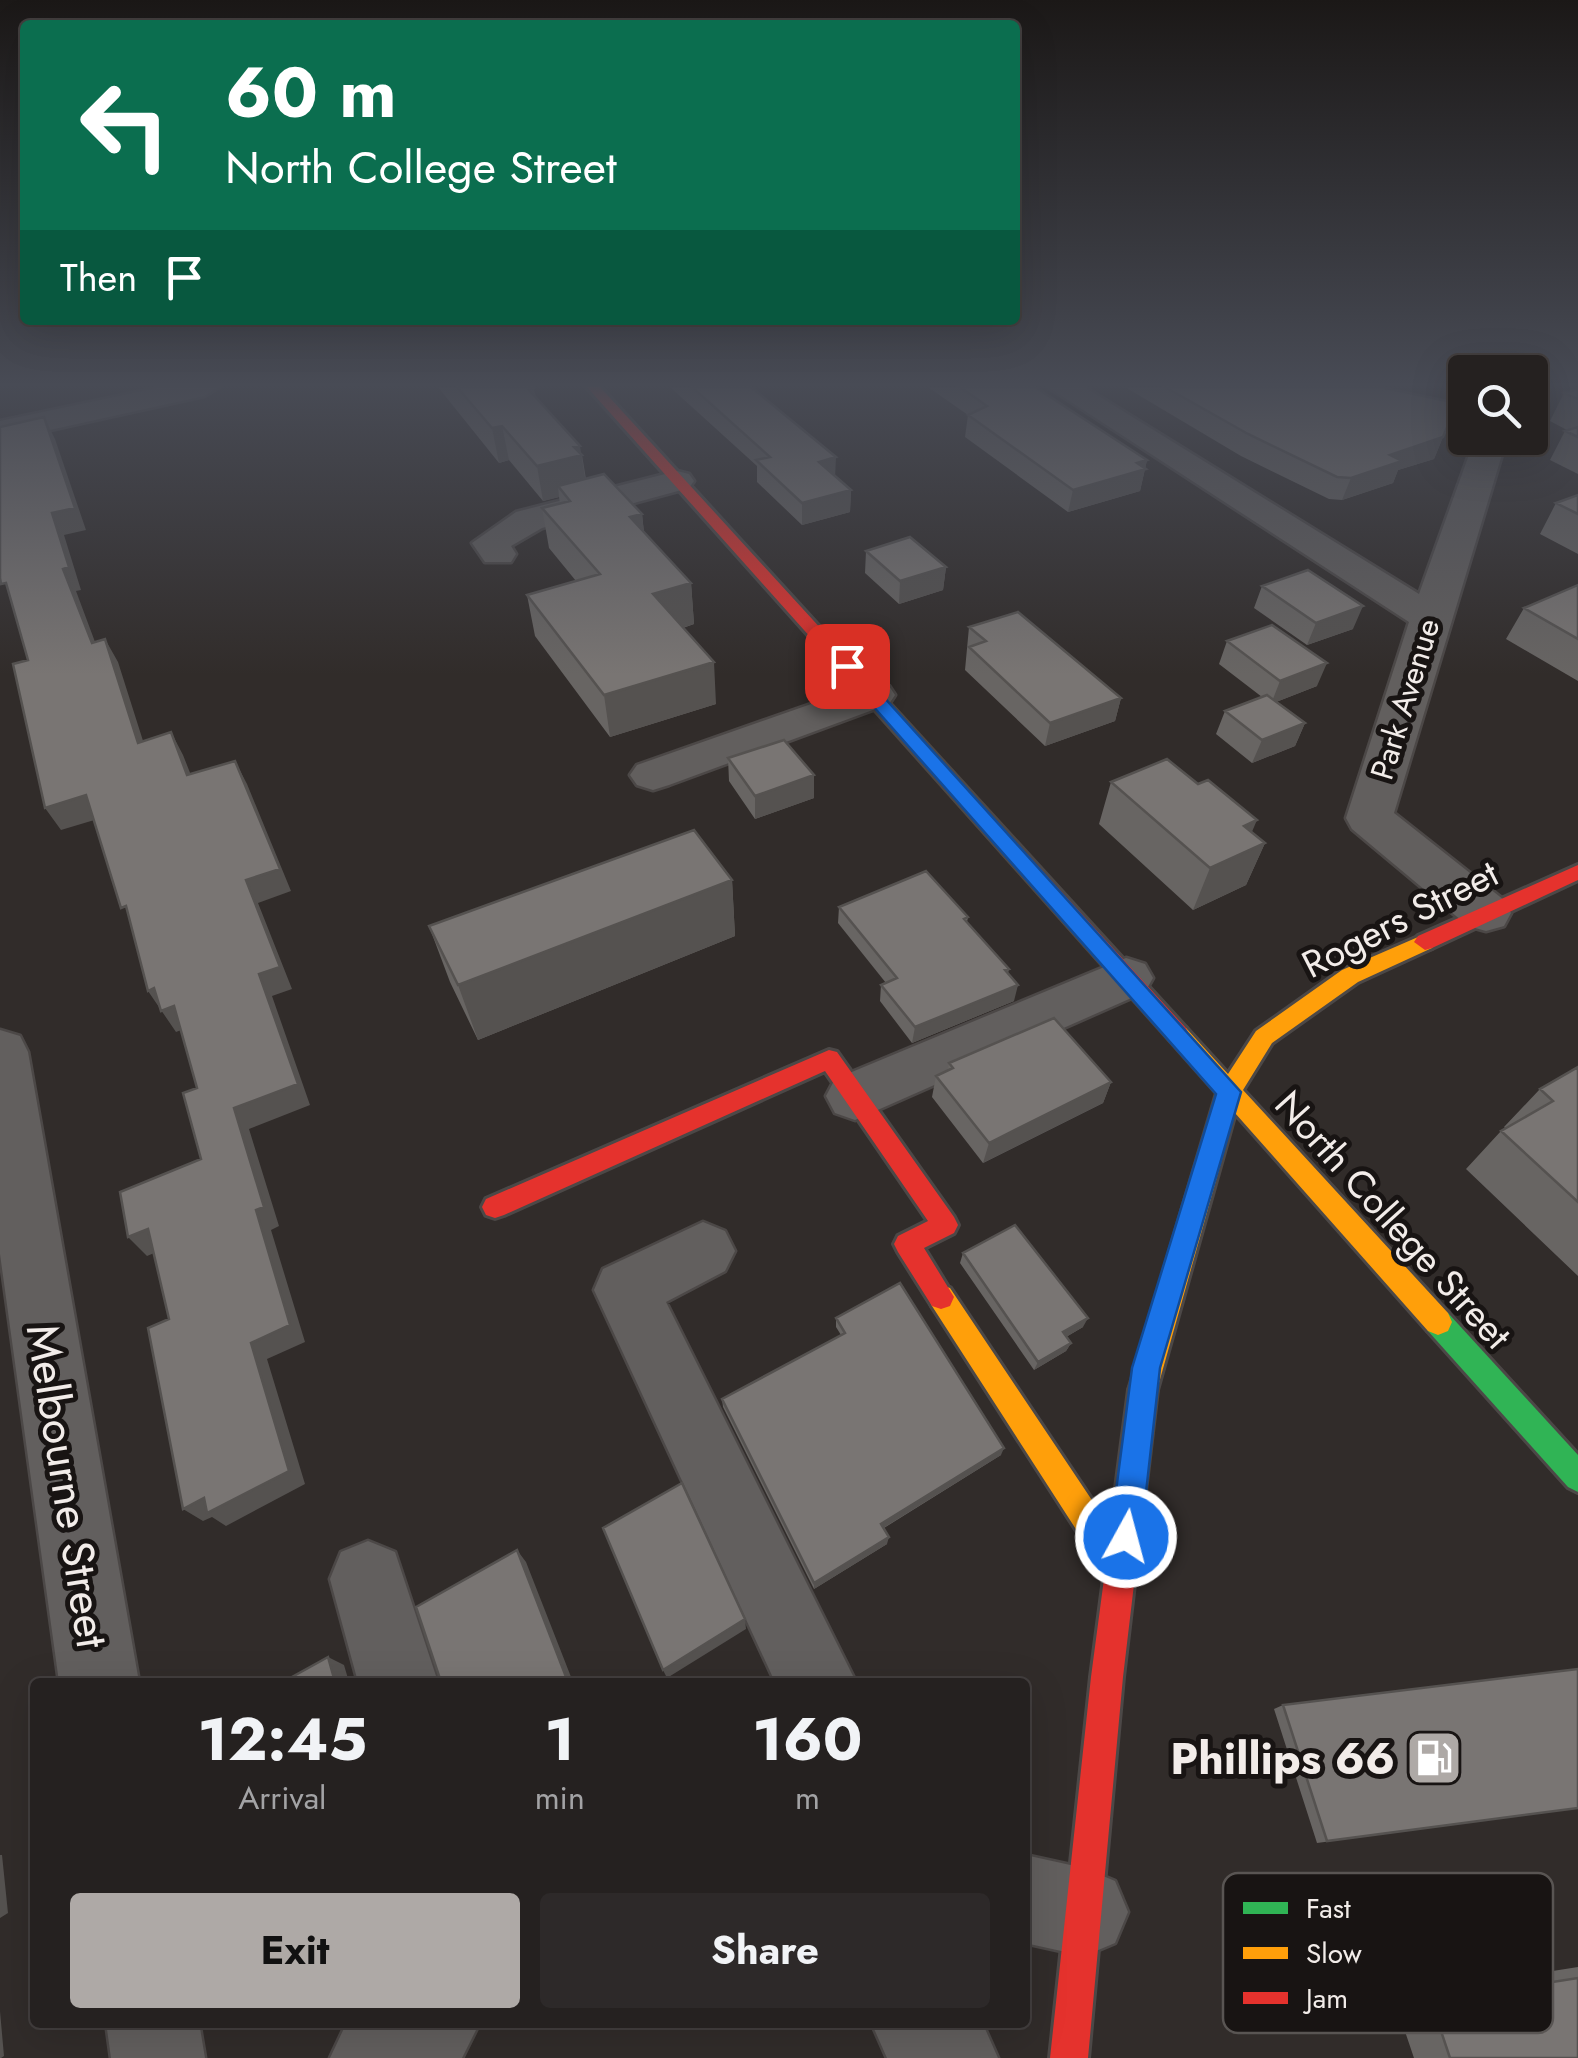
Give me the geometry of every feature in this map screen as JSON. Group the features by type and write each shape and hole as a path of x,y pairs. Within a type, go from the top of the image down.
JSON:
{"main road":[{"name":"North College Street","path":"680,483 1578,1476"},
{"name":"Rogers Street","path":"1069,2058 1055,1906 1121,1570 1146,1368 1229,1092 1264,1037 1350,976 1578,872"},
{"path":"496,1207 829,1059 945,1226 907,1244 1121,1570"}],"street":[{"path":"498,554 490,543 529,520 666,483"},
{"path":"1216,483 1430,618"},
{"name":"Park Avenue","path":"1476,483 1370,818 1486,913"},
{"path":"654,776 874,695"},
{"path":"856,1096 1126,978"},
{"name":"Melbourne Street","path":"0,1052 98,1678"},
{"path":"704,1251 626,1290 814,1678"},
{"path":"368,1580 397,1678"},
{"path":"153,2028 158,2058"},
{"path":"377,2058 424,2028"},
{"path":"923,2028 951,2058"}],"building":[{"path":"0,483 66,483 75,508 52,513 69,567 63,569 92,643 105,639 138,743 171,732 187,775 235,761 280,869 246,880 280,967 259,974 298,1084 234,1108 264,1207 256,1210 290,1325 251,1343 289,1471 207,1513 204,1498 183,1509 148,1328 169,1319 148,1229 128,1237 120,1192 201,1159 183,1093 197,1088 174,1006 161,1011 154,988 148,991 126,906 121,908 86,795 45,808 13,664 28,660 6,583 1,584"},
{"path":"613,483 642,514 630,517 691,583 653,594 714,662 604,695 527,595 600,574 542,508 570,501 558,486"},
{"path":"781,483 843,483 851,490 802,503"},
{"path":"1063,483 1097,483 1073,490"},
{"path":"1578,495 1578,514 1556,503"},
{"path":"910,537 946,567 900,581 866,551"},
{"path":"1308,570 1363,606 1316,623 1262,586"},
{"path":"1578,585 1578,639 1524,608"},
{"path":"1018,612 1121,698 1050,723 969,647 986,641 969,627"},
{"path":"1272,625 1327,663 1280,681 1227,641"},
{"path":"1267,695 1305,723 1262,740 1225,711"},
{"path":"784,740 814,775 755,796 728,758"},
{"path":"1167,759 1198,784 1208,780 1257,820 1244,826 1265,843 1210,868 1111,782"},
{"path":"694,830 732,880 458,985 429,926"},
{"path":"926,871 968,917 964,919 1009,969 1005,970 1018,985 915,1027 881,985 897,978 839,907"},
{"path":"1054,1018 1111,1082 989,1143 936,1076 953,1068 949,1063"},
{"path":"1578,1067 1578,1202 1501,1131 1553,1101 1540,1089"},
{"path":"1015,1225 1088,1318 1063,1332 1071,1343 1038,1362 963,1253"},
{"path":"900,1283 1004,1448 881,1524 889,1537 814,1583 722,1399 845,1333 836,1318"},
{"path":"682,1483 745,1619 663,1670 603,1528"},
{"path":"517,1550 566,1678 440,1678 416,1607"},
{"path":"328,1657 334,1678 290,1678"},
{"name":"Phillips 66","path":"1578,1669 1578,1808 1327,1841 1283,1705"},
{"path":"1578,1978 1578,2058 1450,2058 1442,2033 1553,2033 1553,1982"}],"traffic: fast":[{"path":"1438,1322 1578,1477"}],"traffic: slow":[{"path":"1143,1390 1229,1092 1264,1037 1350,976 1425,942"},
{"path":"1178,1034 1438,1322"},
{"path":"941,1297 1121,1571"}],"traffic: jam":[{"path":"680,483 1178,1034"},
{"path":"1425,942 1578,872"},
{"path":"495,1207 829,1059 945,1225 907,1244 941,1297"},
{"path":"1069,2058 1107,1677 1143,1390"}],"place":[{"name":"Phillips 66","path":"1434,1758"}],"route":[{"path":"847,666 1229,1092 1146,1368 1126,1537"}]}
